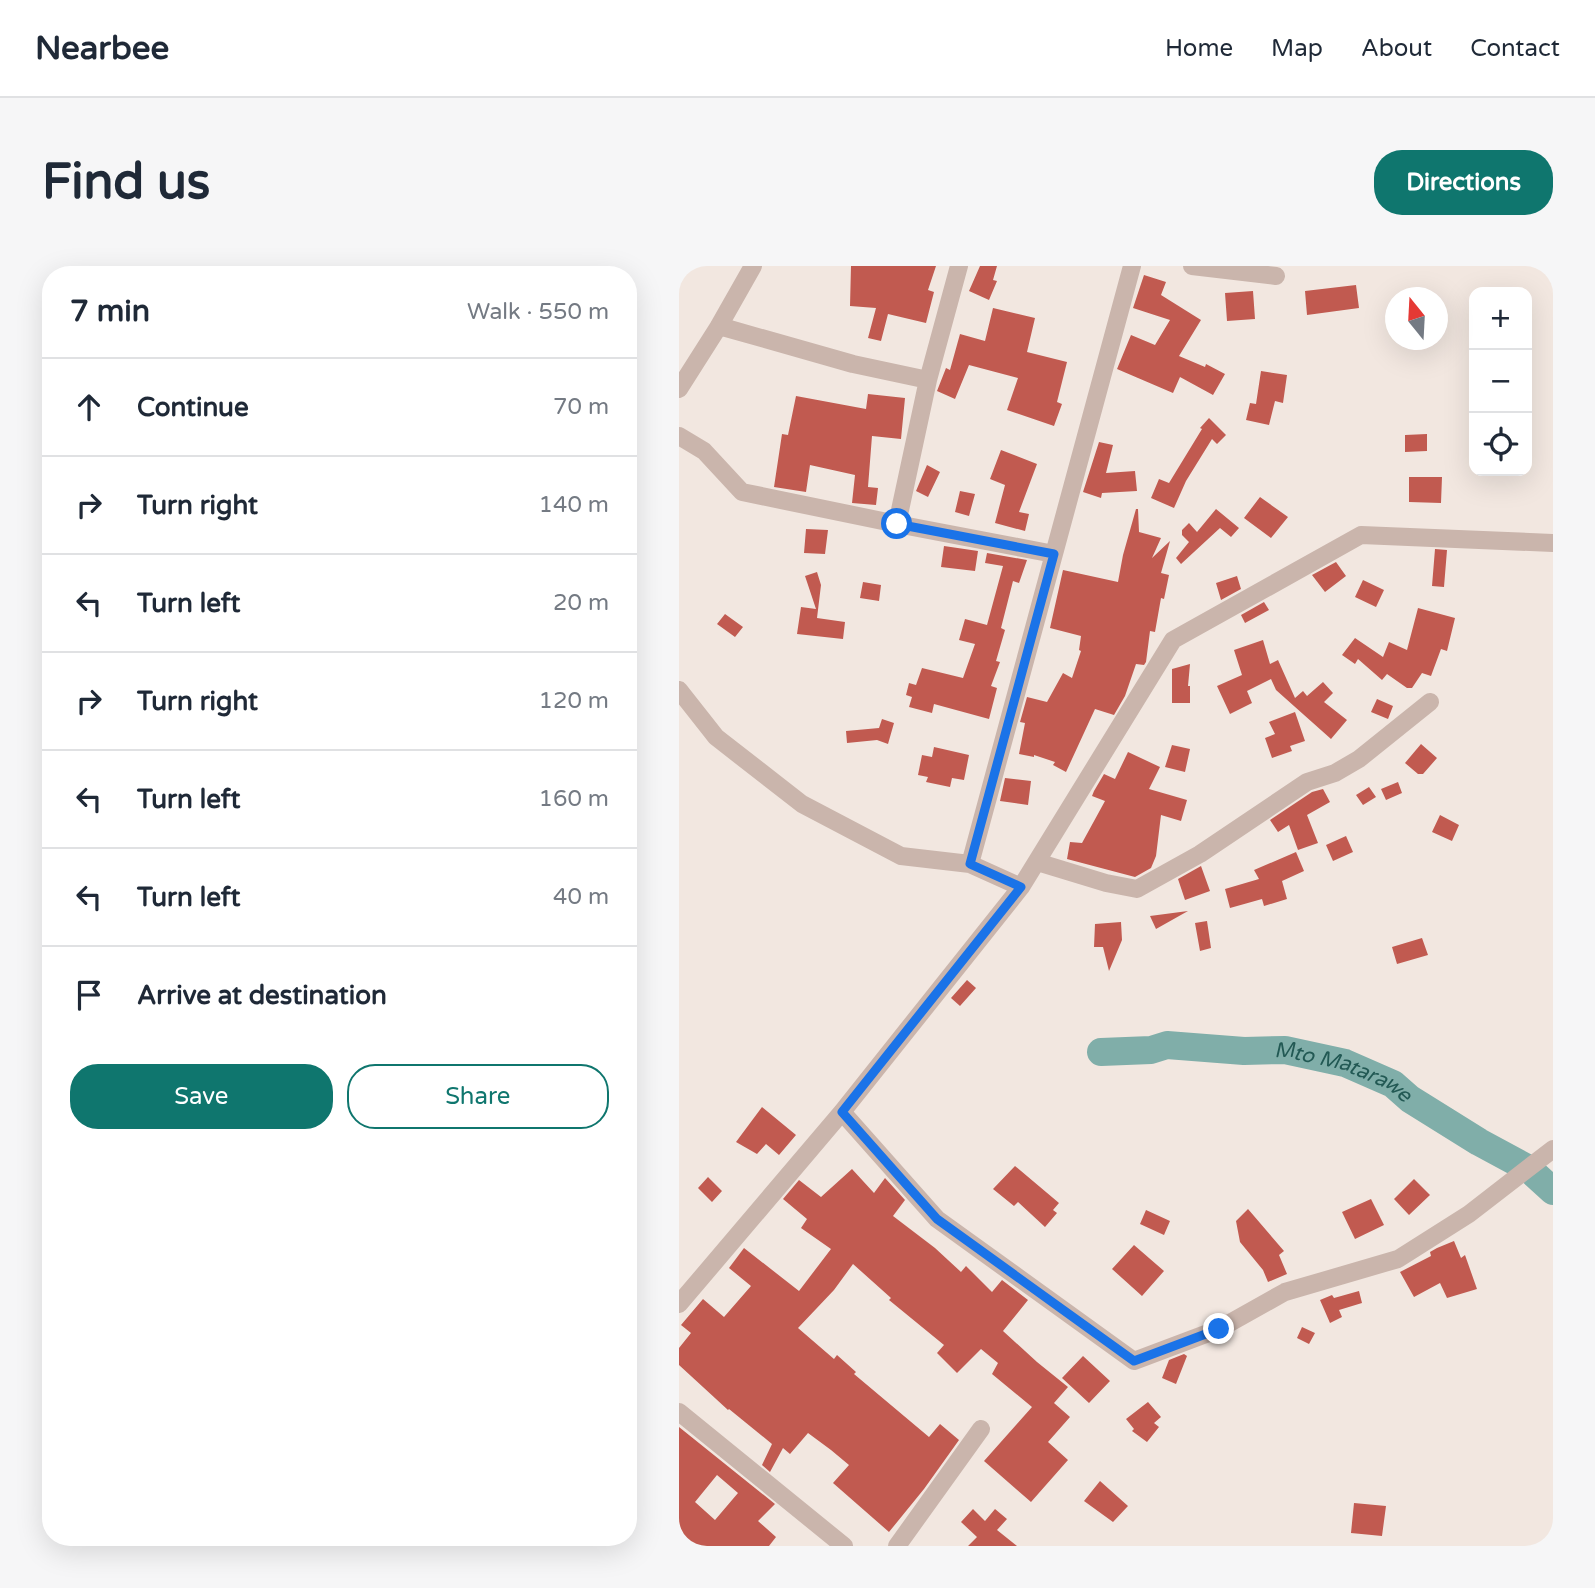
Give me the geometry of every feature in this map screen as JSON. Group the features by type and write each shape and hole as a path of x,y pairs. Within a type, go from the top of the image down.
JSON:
{"street":[{"path":"679,388 753,266"},
{"path":"897,524 928,380 959,266"},
{"path":"970,864 1132,266"},
{"path":"1192,266 1276,276"},
{"path":"719,326 840,361 928,380"},
{"path":"679,436 705,451 742,492 1054,554"},
{"path":"679,1304 842,1112 1021,887 1173,640 1361,535 1553,543"},
{"path":"679,690 716,737 802,804 901,856 970,864 1021,887"},
{"path":"1037,862 1106,883 1137,889 1200,855 1307,782 1335,773 1359,759 1430,702"},
{"path":"842,1112 937,1219 1134,1361 1219,1329 1285,1292 1398,1259 1469,1214 1553,1149"},
{"path":"679,1412 831,1543"},
{"path":"897,1546 981,1429"}],"building":[{"path":"851,266 936,266 928,290 934,292 926,323 888,314 881,341 868,338 876,308 850,306"},
{"path":"980,266 997,266 993,280 997,281 989,300 969,291"},
{"path":"1144,275 1166,282 1161,295 1201,320 1179,356 1205,367 1206,364 1225,374 1213,395 1180,377 1173,393 1117,369 1131,335 1155,345 1170,320 1133,308"},
{"path":"1356,285 1359,308 1307,315 1305,291"},
{"path":"1253,291 1255,319 1227,321 1225,293"},
{"path":"993,308 1035,318 1027,352 1067,362 1057,402 1062,404 1054,426 1007,410 1018,378 969,365 955,399 937,391 946,368 950,370 960,334 985,341"},
{"path":"1261,371 1287,375 1283,403 1275,401 1269,425 1246,420 1250,403 1256,404"},
{"path":"868,394 905,398 901,439 872,436 868,487 878,488 876,505 852,503 855,475 810,465 806,492 774,487 782,434 788,435 796,396 866,409"},
{"path":"1209,418 1226,435 1217,444 1212,439 1186,481 1174,508 1151,498 1159,479 1169,483 1202,429 1200,428"},
{"path":"1427,434 1427,451 1405,452 1405,435"},
{"path":"1099,442 1113,445 1106,473 1135,471 1137,491 1102,493 1101,498 1083,492"},
{"path":"1001,450 1037,464 1019,512 1029,514 1025,531 995,523 1005,485 990,479"},
{"path":"927,465 940,472 928,497 916,491"},
{"path":"1409,477 1442,477 1441,503 1409,502"},
{"path":"960,491 975,494 969,516 955,512"},
{"path":"1260,497 1288,517 1271,538 1244,518"},
{"path":"1136,509 1139,532 1161,538 1152,558 1170,541 1161,573 1169,575 1164,599 1161,598 1155,632 1150,631 1146,662 1144,665 1136,664 1125,696 1114,715 1095,709 1066,772 1053,765 1055,762 1034,755 1019,754 1025,723 1020,722 1027,697 1047,702 1063,673 1072,678 1081,651 1081,636 1050,628 1063,570 1118,582"},
{"path":"1216,509 1239,528 1231,537 1220,528 1181,564 1176,558 1189,542 1182,535 1182,530 1189,523 1197,532"},
{"path":"806,529 828,530 825,554 804,553"},
{"path":"944,546 978,551 975,571 941,567"},
{"path":"1435,549 1447,550 1444,587 1432,586"},
{"path":"987,553 1027,560 1019,583 1013,581 1001,628 1005,630 996,661 1000,662 991,686 997,688 989,719 934,704 932,713 909,707 912,697 906,695 909,683 916,685 922,668 963,678 975,644 959,640 965,619 987,625 1003,566 985,563"},
{"path":"1336,562 1346,576 1325,592 1312,575"},
{"path":"817,572 821,585 817,618 845,622 843,639 797,634 801,607 816,609 805,576"},
{"path":"1237,576 1241,589 1221,600 1216,583"},
{"path":"1363,580 1384,590 1376,607 1355,597"},
{"path":"863,582 881,585 879,601 860,598"},
{"path":"1264,602 1269,610 1245,623 1241,615"},
{"path":"1418,608 1455,618 1447,651 1441,649 1431,676 1422,673 1412,688 1407,688 1387,674 1382,680 1358,659 1355,664 1342,655 1355,638 1383,657 1389,642 1407,650"},
{"path":"725,614 743,627 735,637 717,624"},
{"path":"1263,640 1270,664 1278,660 1295,698 1303,691 1307,696 1323,682 1333,693 1324,702 1347,720 1331,739 1276,690 1271,679 1247,691 1252,703 1230,714 1217,686 1242,675 1234,650"},
{"path":"1190,664 1190,703 1172,703 1172,669"},
{"path":"1377,699 1393,706 1388,719 1371,712"},
{"path":"1295,712 1305,741 1290,746 1292,751 1272,758 1265,738 1275,734 1269,722"},
{"path":"882,719 894,723 888,744 877,740 847,743 846,731 879,728"},
{"path":"1421,744 1437,758 1423,774 1418,774 1405,763"},
{"path":"1172,745 1190,749 1185,772 1165,767"},
{"path":"934,747 969,755 964,780 952,778 950,787 926,782 928,777 918,775 922,755 932,757"},
{"path":"1128,752 1160,767 1149,789 1187,800 1181,821 1161,815 1156,856 1151,868 1135,877 1067,859 1070,842 1082,843 1105,801 1092,796 1094,791 1104,774 1115,779"},
{"path":"1005,778 1031,781 1028,805 1000,801"},
{"path":"1398,782 1402,793 1386,800 1381,789"},
{"path":"1369,787 1376,797 1363,805 1356,795"},
{"path":"1323,789 1330,802 1307,815 1318,843 1298,850 1289,825 1278,832 1270,820 1312,792"},
{"path":"1440,815 1459,825 1452,841 1432,832"},
{"path":"1346,836 1353,852 1333,861 1326,845"},
{"path":"1296,852 1304,871 1282,881 1287,899 1264,906 1262,899 1230,908 1225,889 1259,879 1254,870"},
{"path":"1201,866 1210,891 1185,900 1178,879"},
{"path":"1188,911 1156,929 1150,916"},
{"path":"1207,921 1211,948 1200,951 1195,923"},
{"path":"1121,922 1122,940 1109,971 1103,947 1094,947 1095,924"},
{"path":"1422,938 1428,955 1397,964 1392,947"},
{"path":"967,980 976,988 960,1006 951,998"},
{"path":"762,1107 796,1135 779,1155 766,1144 757,1154 736,1142"},
{"path":"1015,1166 1059,1203 1053,1210 1057,1213 1045,1227 1018,1202 1014,1206 993,1189"},
{"path":"852,1169 874,1193 885,1178 905,1200 893,1216 961,1272 966,1266 992,1292 1002,1280 1028,1300 1003,1331 1068,1387 1054,1403 1070,1417 1048,1442 1068,1460 1031,1502 984,1461 1032,1407 992,1374 998,1363 981,1349 957,1373 937,1353 944,1345 889,1300 891,1298 853,1264 834,1290 798,1328 834,1359 837,1355 856,1372 854,1374 929,1437 940,1424 959,1440 889,1532 833,1483 849,1465 831,1450 808,1433 790,1454 783,1448 770,1472 762,1465 772,1444 728,1410 679,1365 679,1348 691,1333 681,1325 703,1299 724,1317 751,1286 729,1268 744,1248 799,1291 831,1249 801,1228 807,1219 783,1199 799,1180 821,1197"},
{"path":"708,1177 722,1191 712,1202 698,1188"},
{"path":"1414,1179 1430,1195 1409,1215 1394,1199"},
{"path":"1371,1199 1384,1225 1355,1239 1342,1212"},
{"path":"1248,1209 1284,1251 1279,1255 1287,1274 1268,1282 1263,1270 1240,1242 1236,1221"},
{"path":"1146,1210 1170,1221 1164,1235 1140,1224"},
{"path":"1454,1241 1461,1258 1465,1255 1477,1289 1447,1298 1440,1283 1414,1297 1400,1272 1431,1256 1430,1252"},
{"path":"1134,1245 1164,1271 1142,1296 1112,1269"},
{"path":"1359,1291 1362,1303 1339,1310 1342,1317 1330,1323 1320,1300 1332,1295 1334,1298"},
{"path":"1302,1327 1315,1333 1309,1344 1297,1338"},
{"path":"1184,1354 1187,1356 1176,1384 1162,1378 1169,1360"},
{"path":"1083,1356 1110,1381 1089,1403 1062,1378"},
{"path":"1148,1402 1161,1417 1154,1423 1159,1427 1147,1442 1132,1431 1134,1429 1126,1419"},
{"path":"679,1427 775,1504 758,1521 776,1537 769,1546 679,1546","holes":["717,1475 738,1493 715,1520 695,1502"]},
{"path":"1100,1481 1128,1506 1113,1522 1084,1501"},
{"path":"1354,1503 1386,1506 1382,1536 1351,1533"},
{"path":"973,1509 985,1521 995,1509 1007,1519 997,1530 1017,1546 968,1546 977,1537 961,1522"}],"waterway":[{"name":"Mto Matarawe","path":"1101,1052 1151,1050 1167,1045 1244,1051 1285,1050 1345,1063 1393,1084 1410,1099 1529,1169 1553,1191"}],"route":[{"path":"897,524 1054,554 970,864 1021,887 842,1112 937,1219 1134,1361 1219,1329"}]}
